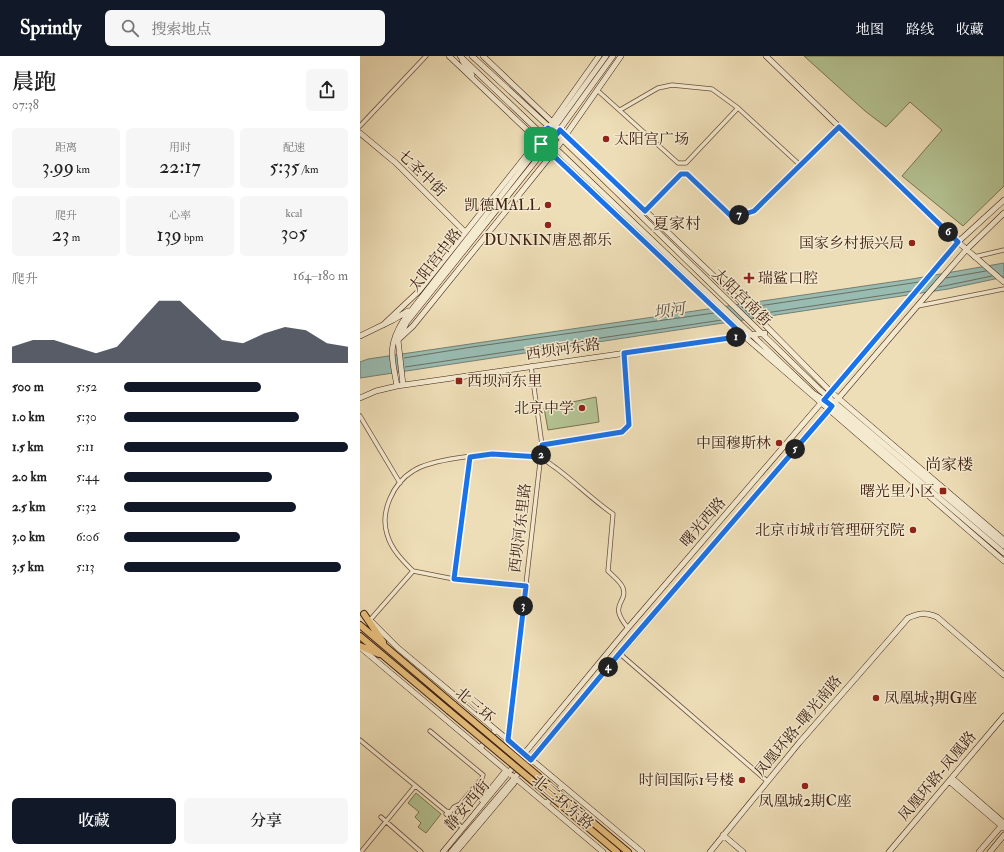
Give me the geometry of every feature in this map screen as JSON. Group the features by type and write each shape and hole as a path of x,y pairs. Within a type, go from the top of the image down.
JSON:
{"highway":[{"path":"362,613 389,649"},
{"name":"北三环","path":"360,625 628,852"},
{"name":"北三环","path":"360,636 617,852"},
{"path":"360,646 387,658"}],"street":[{"path":"360,126 426,56"},
{"path":"449,56 477,83"},
{"path":"460,56 477,83"},
{"name":"太阳宫南街","path":"460,56 740,324 813,392 826,398"},
{"name":"太阳宫南街","path":"472,56 645,211 760,320 826,398"},
{"name":"太阳宫南街","path":"483,56 554,128"},
{"name":"太阳宫中路","path":"394,348 407,322 550,143 554,128 599,56"},
{"name":"太阳宫中路","path":"554,128 606,56"},
{"name":"太阳宫中路","path":"383,325 419,291 539,142 554,128 613,56"},
{"path":"614,65 617,56"},
{"name":"太阳宫中路","path":"398,340 413,326 556,148 563,136 621,56"},
{"path":"766,56 966,250 1004,282"},
{"name":"太阳宫南街","path":"477,83 744,336 826,398 1004,553"},
{"path":"620,110 658,88 672,85 712,89 738,108 800,165"},
{"path":"597,90 678,163 686,163 738,108"},
{"path":"645,211 681,174 687,174 731,216 742,215 754,211 839,127"},
{"name":"七圣中街","path":"360,133 396,163 465,232"},
{"name":"太阳宫南街","path":"563,136 826,398 1004,546"},
{"name":"太阳宫中路","path":"394,348 392,340 412,309 477,226 539,142"},
{"path":"958,242 1004,200"},
{"path":"503,201 509,206"},
{"path":"966,250 1004,213"},
{"path":"457,243 477,226"},
{"path":"472,252 477,234"},
{"name":"曙光西路","path":"525,755 628,628 958,242"},
{"name":"曙光西路","path":"516,778 619,654 966,250"},
{"path":"974,257 1004,250"},
{"path":"918,305 1004,288"},
{"path":"360,336 412,309"},
{"name":"西坝河东路","path":"360,398 400,383 771,332"},
{"path":"394,348 400,383"},
{"path":"542,445 622,432 626,430 629,425 624,353"},
{"name":"西坝河东里路","path":"508,740 542,445 531,366"},
{"name":"太阳宫南街","path":"833,404 1004,540"},
{"name":"太阳宫南街","path":"833,404 1004,561"},
{"path":"360,416 400,483"},
{"path":"526,586 454,579 413,571 394,549 386,534 388,502 400,483 412,471 426,464 492,454 540,457 580,485 594,501 613,514 608,571 622,586 624,593 618,606 618,613 628,628"},
{"path":"454,579 470,457"},
{"path":"370,620 413,571"},
{"name":"北三环东路","path":"362,613 398,648 642,852"},
{"name":"凤凰环路-曙光南路","path":"710,852 767,781 908,618 919,614 928,613 937,617 1004,675"},
{"name":"北三环东路","path":"360,646 603,852"},
{"path":"619,654 767,781"},
{"name":"凤凰环路-凤凰路","path":"889,852 1004,716"},
{"path":"480,748 496,730"},
{"path":"430,731 482,775 482,778 460,804 448,814"},
{"path":"360,740 446,811 462,827 439,852"},
{"name":"静安西街","path":"443,852 508,771 525,755"},
{"path":"456,852 516,778"},
{"name":"静安西街","path":"451,852 516,778"},
{"path":"950,779 1003,825 979,852"},
{"path":"361,852 415,786"},
{"path":"546,804 562,786"},
{"path":"382,817 421,852"},
{"path":"462,839 473,832"},
{"path":"723,835 743,852"},
{"path":"990,852 1004,835"}],"green space":[{"path":"804,56 1004,56 1004,186 963,226 902,176 942,130 910,102 886,127 865,111"},
{"path":"596,397 599,422 548,430 544,408"},
{"path":"416,793 441,814 426,833 418,827 421,823 415,817 419,812 408,803"}],"water":[{"path":"1004,263 1004,277 948,289 360,378 360,362 368,359 912,279"}],"place":[{"name":"太阳宫广场","path":"606,139"},
{"name":"凯德MALL","path":"548,205"},
{"name":"DUNKIN唐恩都乐","path":"548,225"},
{"name":"国家乡村振兴局","path":"912,243"},
{"name":"瑞鲨口腔","path":"749,278"},
{"name":"西坝河东里","path":"459,381"},
{"name":"北京中学","path":"582,408"},
{"name":"中国穆斯林","path":"779,443"},
{"name":"曙光里小区","path":"943,491"},
{"name":"北京市城市管理研究院","path":"913,530"},
{"name":"凤凰城3期G座","path":"876,698"},
{"name":"时间国际1号楼","path":"742,780"},
{"name":"凤凰城2期C座","path":"805,786"}],"district":[{"name":"夏家村","path":"677,223"},
{"name":"尚家楼","path":"949,464"}],"route":[{"path":"839,127 958,242 824,400 832,406 829,410 619,654 531,760 508,740 526,586 454,579 470,457 492,454 540,457 542,445 622,432 626,430 629,425 624,353 744,336 541,144 537,140 548,128 557,134 560,130 645,211 681,174 687,174 731,216 742,215 754,211 839,127"}],"water label":[{"name":"坝河","path":"669,310"}]}
